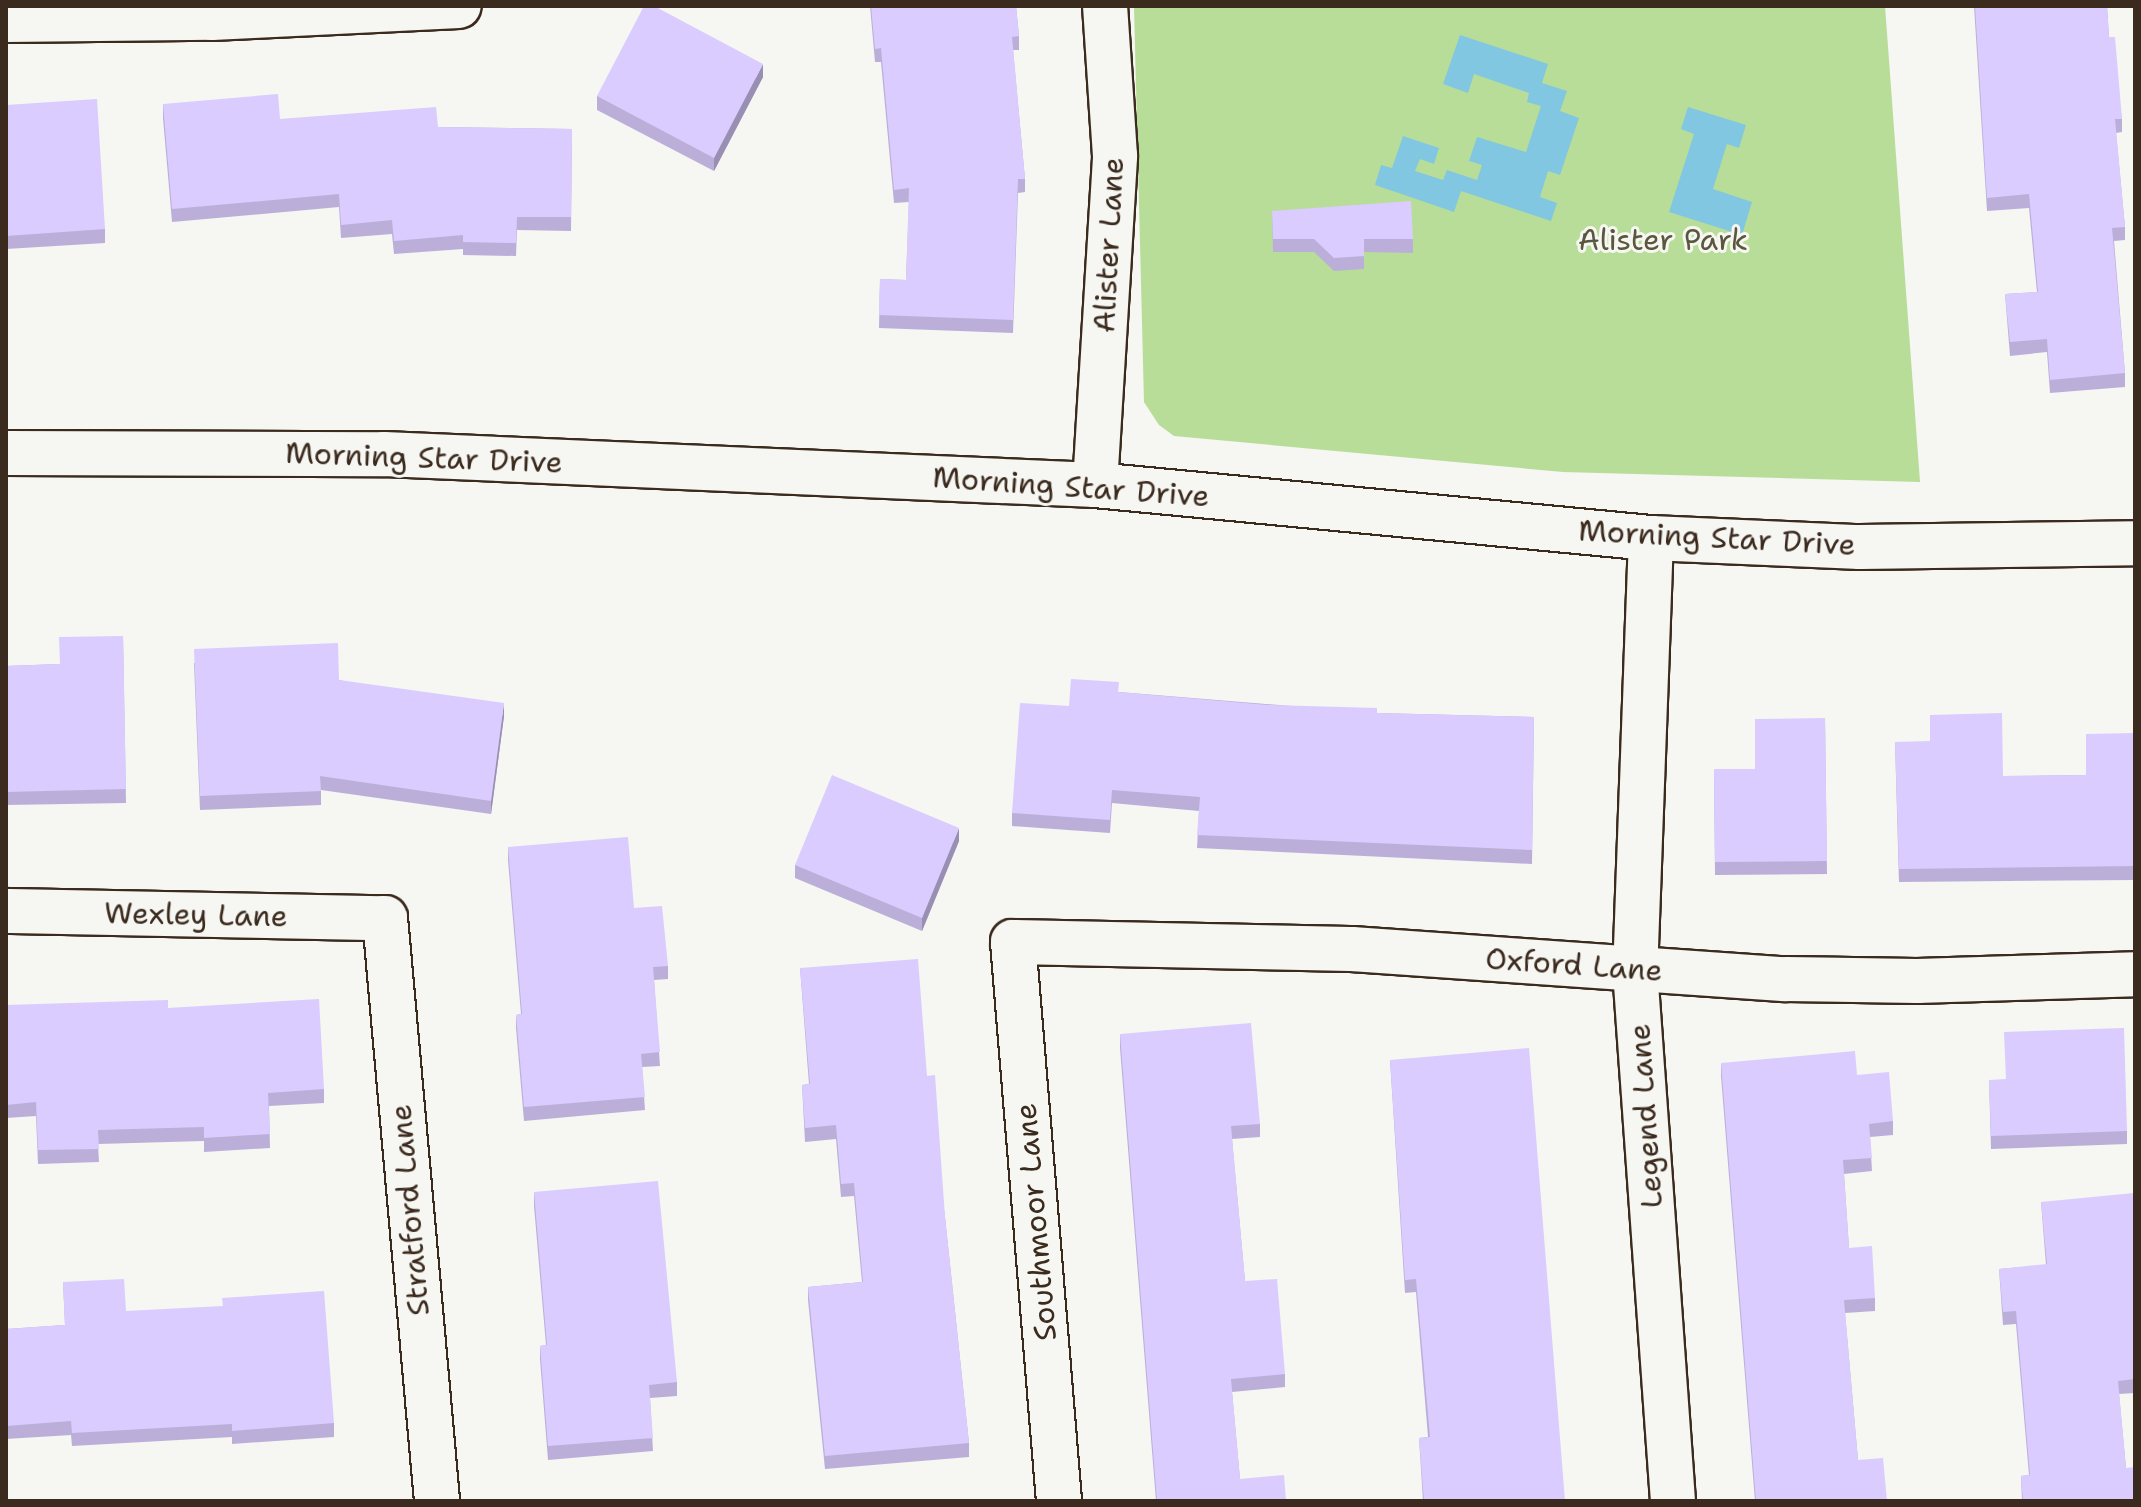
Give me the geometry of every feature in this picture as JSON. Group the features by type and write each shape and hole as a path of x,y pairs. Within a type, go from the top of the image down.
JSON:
{"street":[{"path":"6,20 212,18 459,6"},
{"name":"Alister Lane","path":"1095,485 1115,156 1105,6"},
{"name":"Morning Star Drive","path":"6,453 384,454 1095,485 1651,538 1860,547 2135,543"},
{"name":"Legend Lane","path":"1651,538 1635,970 1673,1501"},
{"name":"Wexley Lane","path":"6,911 385,918"},
{"name":"Stratford Lane","path":"385,918 437,1501"},
{"name":"Oxford Lane","path":"1013,942 1352,949 1635,970 1917,981 2135,974"},
{"name":"Southmoor Lane","path":"1013,942 1059,1501"}],"green space":[{"name":"Alister Park","path":"1134,6 1885,6 1920,482 1563,472 1174,436 1159,425 1144,402"}],"water":[{"path":"1460,35 1548,64 1542,83 1567,91 1560,111 1579,118 1560,175 1548,171 1540,197 1557,203 1551,221 1461,191 1454,212 1375,185 1381,165 1392,168 1403,136 1439,148 1434,164 1420,159 1415,171 1443,180 1447,170 1477,180 1482,165 1469,161 1477,137 1526,152 1541,106 1527,102 1529,93 1474,74 1468,93 1443,84"},
{"path":"1688,107 1746,125 1739,148 1727,144 1713,189 1752,202 1742,235 1669,212 1694,134 1681,129"}],"building":[{"path":"644,6 654,6 763,64 714,158 597,96"},
{"path":"871,6 1016,6 1019,36 1012,37 1025,179 1018,179 1013,320 879,315 880,279 906,280 909,188 894,190 881,48 875,49"},
{"path":"1975,6 2107,6 2109,37 2115,37 2122,119 2115,119 2125,227 2112,228 2125,373 2050,380 2047,339 2010,342 2005,294 2038,292 2029,194 1987,198"},
{"path":"278,94 280,119 436,107 438,127 572,129 571,217 517,217 516,243 463,242 463,235 394,241 392,220 341,225 339,194 172,209 163,104"},
{"path":"97,99 105,229 6,236 6,105"},
{"path":"1411,201 1413,239 1364,239 1364,256 1334,258 1314,239 1273,239 1272,211"},
{"path":"123,636 126,789 6,792 6,666 60,664 59,637"},
{"path":"338,643 339,680 504,703 491,801 320,776 321,791 200,796 194,649"},
{"path":"1071,679 1119,682 1118,692 1268,705 1377,708 1377,713 1534,717 1532,850 1197,835 1200,797 1112,790 1110,820 1012,813 1020,703 1069,706"},
{"path":"2002,713 2003,776 2086,775 2086,734 2135,733 2135,866 1899,869 1895,742 1930,741 1930,715"},
{"path":"1825,718 1827,861 1715,862 1714,769 1755,769 1755,719"},
{"path":"832,775 959,828 922,918 795,865"},
{"path":"628,837 634,908 662,906 668,966 653,967 660,1052 641,1054 645,1097 524,1107 516,1015 522,1014 508,847"},
{"path":"918,959 927,1076 935,1075 945,1217 969,1443 825,1456 808,1287 863,1282 854,1183 841,1184 836,1125 805,1128 802,1085 810,1084 800,968"},
{"path":"319,999 324,1089 268,1093 270,1134 204,1138 204,1127 98,1130 99,1149 38,1150 36,1102 6,1105 6,1005 168,1000 168,1008"},
{"path":"1251,1023 1260,1124 1231,1126 1245,1281 1277,1279 1285,1374 1231,1379 1240,1479 1284,1475 1286,1501 1157,1501 1120,1034"},
{"path":"2124,1028 2127,1131 1991,1136 1989,1080 2006,1079 2004,1032"},
{"path":"1529,1048 1565,1501 1424,1501 1419,1438 1430,1437 1416,1279 1405,1280 1390,1060"},
{"path":"1855,1051 1857,1075 1889,1072 1893,1121 1869,1124 1872,1158 1843,1160 1849,1248 1872,1246 1875,1298 1844,1300 1858,1460 1883,1458 1887,1501 1756,1501 1721,1063"},
{"path":"658,1181 677,1382 649,1385 653,1438 548,1446 540,1346 547,1345 534,1192"},
{"path":"2134,1193 2135,1379 2118,1381 2126,1468 2135,1467 2135,1501 2023,1501 2021,1476 2030,1475 2016,1311 2003,1312 1999,1269 2047,1264 2041,1202"},
{"path":"124,1279 126,1311 223,1306 222,1298 324,1291 334,1423 232,1431 232,1424 72,1433 71,1421 6,1426 6,1329 65,1325 63,1282"}]}
